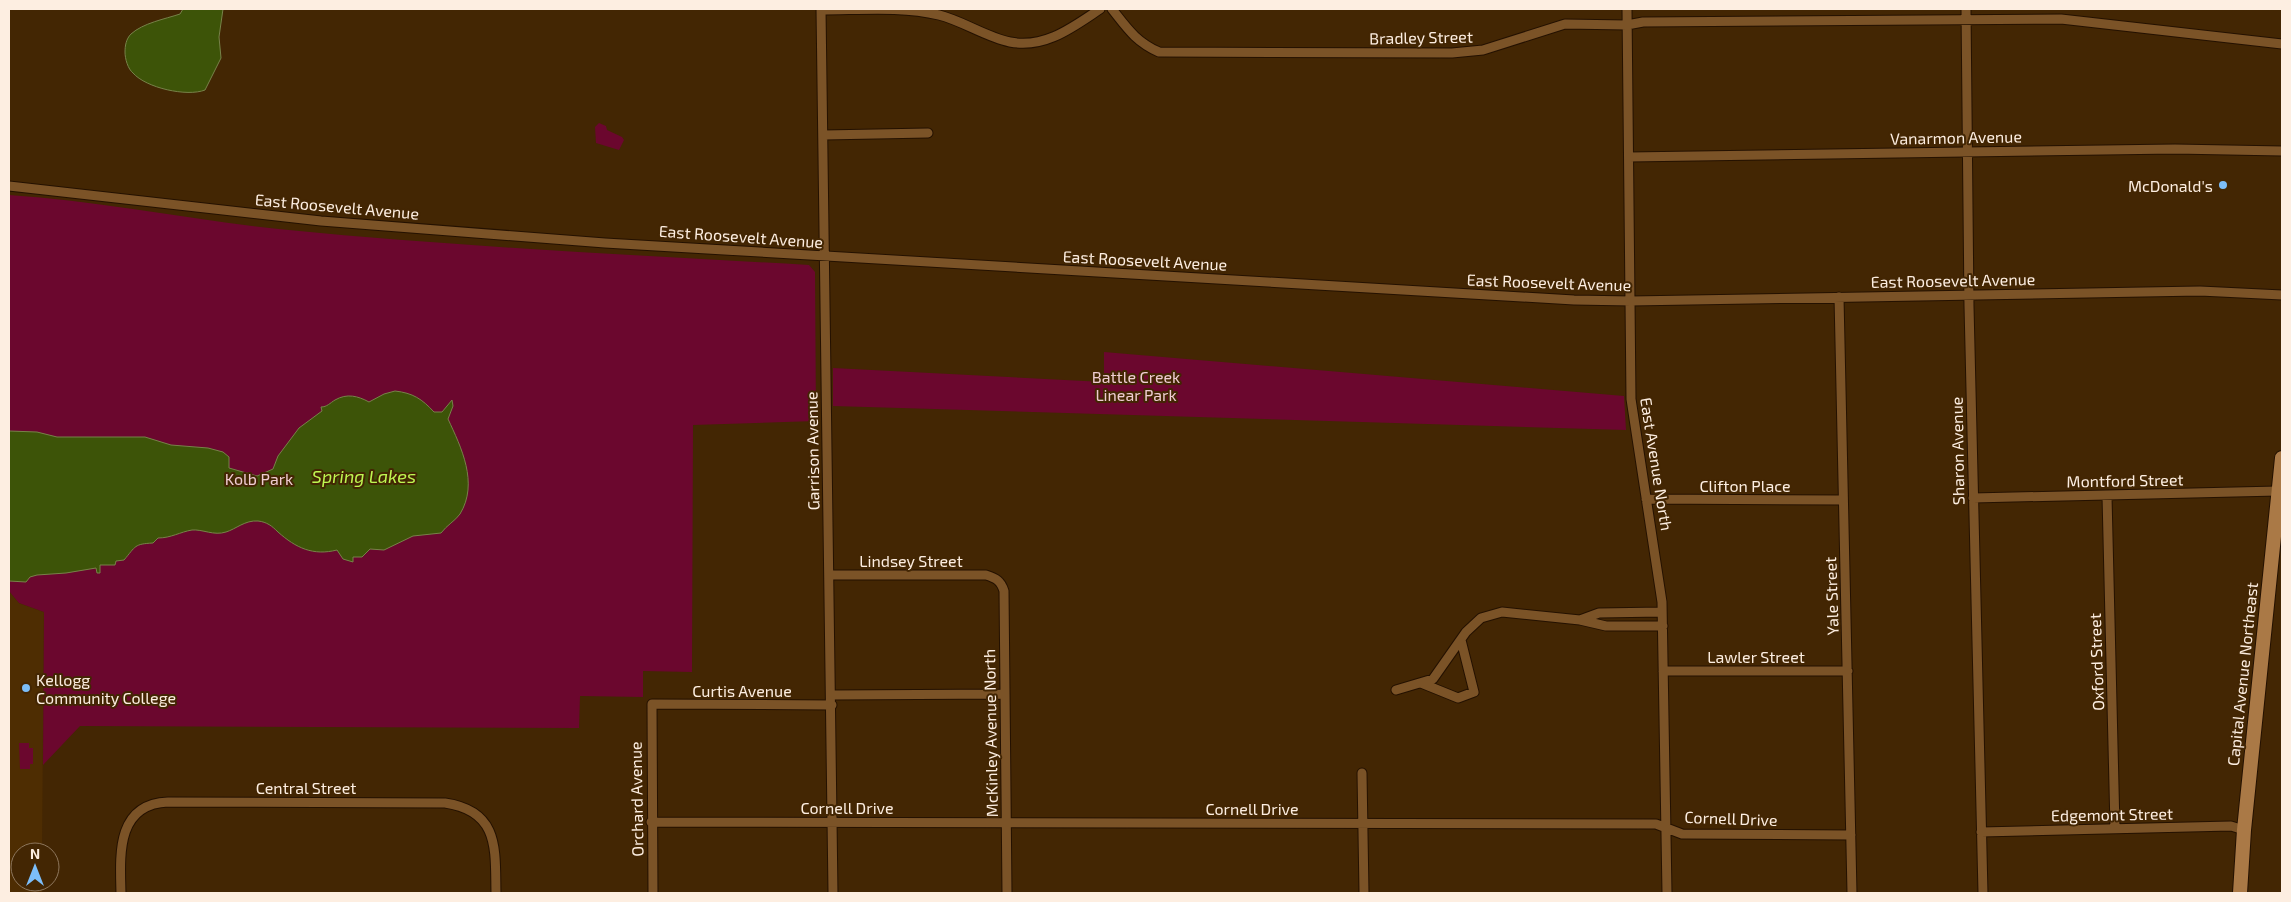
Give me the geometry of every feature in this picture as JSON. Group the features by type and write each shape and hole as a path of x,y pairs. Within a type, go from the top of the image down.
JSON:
{"main road":[{"name":"Capital Avenue Northeast","path":"2240,893 2244,830 2282,458"}],"street":[{"path":"821,9 916,11 940,15 1010,42 1042,42 1068,30 1100,9"},
{"name":"Garrison Avenue","path":"821,9 832,696 833,893"},
{"name":"Bradley Street","path":"1112,9 1133,36 1144,46 1159,52 1452,53 1483,50 1565,24 1628,25 1643,22 1967,14 2060,19 2282,44"},
{"name":"East Avenue North","path":"1627,9 1632,399 1655,549 1662,612 1668,893"},
{"name":"Sharon Avenue","path":"1967,14 1969,294 1983,893"},
{"path":"824,135 928,133"},
{"name":"Vanarmon Avenue","path":"1629,157 2175,149 2282,151"},
{"name":"East Roosevelt Avenue","path":"9,186 331,222 596,242 1564,299 1631,300 2200,291 2282,295"},
{"name":"Yale Street","path":"1839,297 1852,893"},
{"name":"Montford Street","path":"1973,498 2278,491"},
{"name":"Oxford Street","path":"2106,496 2115,828"},
{"name":"Clifton Place","path":"1646,500 1843,500"},
{"name":"Lindsey Street","path":"830,576 986,575 992,577"},
{"name":"McKinley Avenue North","path":"992,577 1002,584 1004,591 1007,893"},
{"path":"1396,690 1433,679 1466,632 1481,618 1502,612 1580,620 1606,626 1663,626"},
{"path":"1580,620 1599,613 1662,612"},
{"path":"1421,683 1458,698 1474,692 1461,640"},
{"name":"Lawler Street","path":"1663,671 1848,671"},
{"path":"832,696 1004,694"},
{"name":"Curtis Avenue","path":"652,704 832,705"},
{"name":"Orchard Avenue","path":"652,704 651,822 653,893"},
{"path":"1362,773 1364,893"},
{"name":"Central Street","path":"121,893 120,848 126,829 142,809 159,802 445,803 457,805 480,819 490,831 495,844 496,893"},
{"name":"Cornell Drive","path":"651,822 1656,824 1682,834 1851,836"},
{"name":"Edgemont Street","path":"1981,832 2231,826 2244,830"}],"shaded area":[{"name":"Kellogg Community College","path":"9,591 19,603 44,612 42,842 10,842 10,892 42,893 9,893"}],"green space":[{"path":"599,123 606,126 607,130 622,137 624,140 619,150 596,143 595,127"},
{"name":"Kolb Park","path":"9,195 79,202 254,226 354,236 549,250 809,265 815,272 816,421 693,425 692,672 643,671 643,697 580,696 579,728 80,726 43,765 44,612 19,603 9,591"},
{"name":"Battle Creek Linear Park","path":"1104,352 1624,396 1626,430 833,406 833,368 1104,382"},
{"path":"19,743 29,743 29,748 33,748 33,764 30,764 30,769 20,769"}],"water":[{"path":"183,9 223,9 219,37 221,58 205,90 197,92 178,92 147,83 131,71 126,58 126,45 131,34 148,24 180,14"},
{"name":"Spring Lakes","path":"395,391 417,397 434,412 442,412 452,400 453,406 448,419 463,453 468,478 468,490 460,514 441,533 413,536 384,550 370,549 362,557 353,557 353,562 343,559 337,550 320,552 305,549 285,538 269,525 253,521 222,533 192,530 158,538 153,543 142,544 136,547 124,560 116,561 115,565 100,565 100,573 97,573 96,568 37,575 30,577 26,582 9,581 9,431 37,432 57,437 145,437 171,445 208,448 223,452 229,457 229,468 257,476 273,469 278,456 299,428 322,411 321,407 327,406 339,398 348,396 361,398 369,402 384,394"}],"place":[{"name":"McDonald's","path":"2223,185"},
{"name":"Kellogg Community College","path":"26,688"}]}
